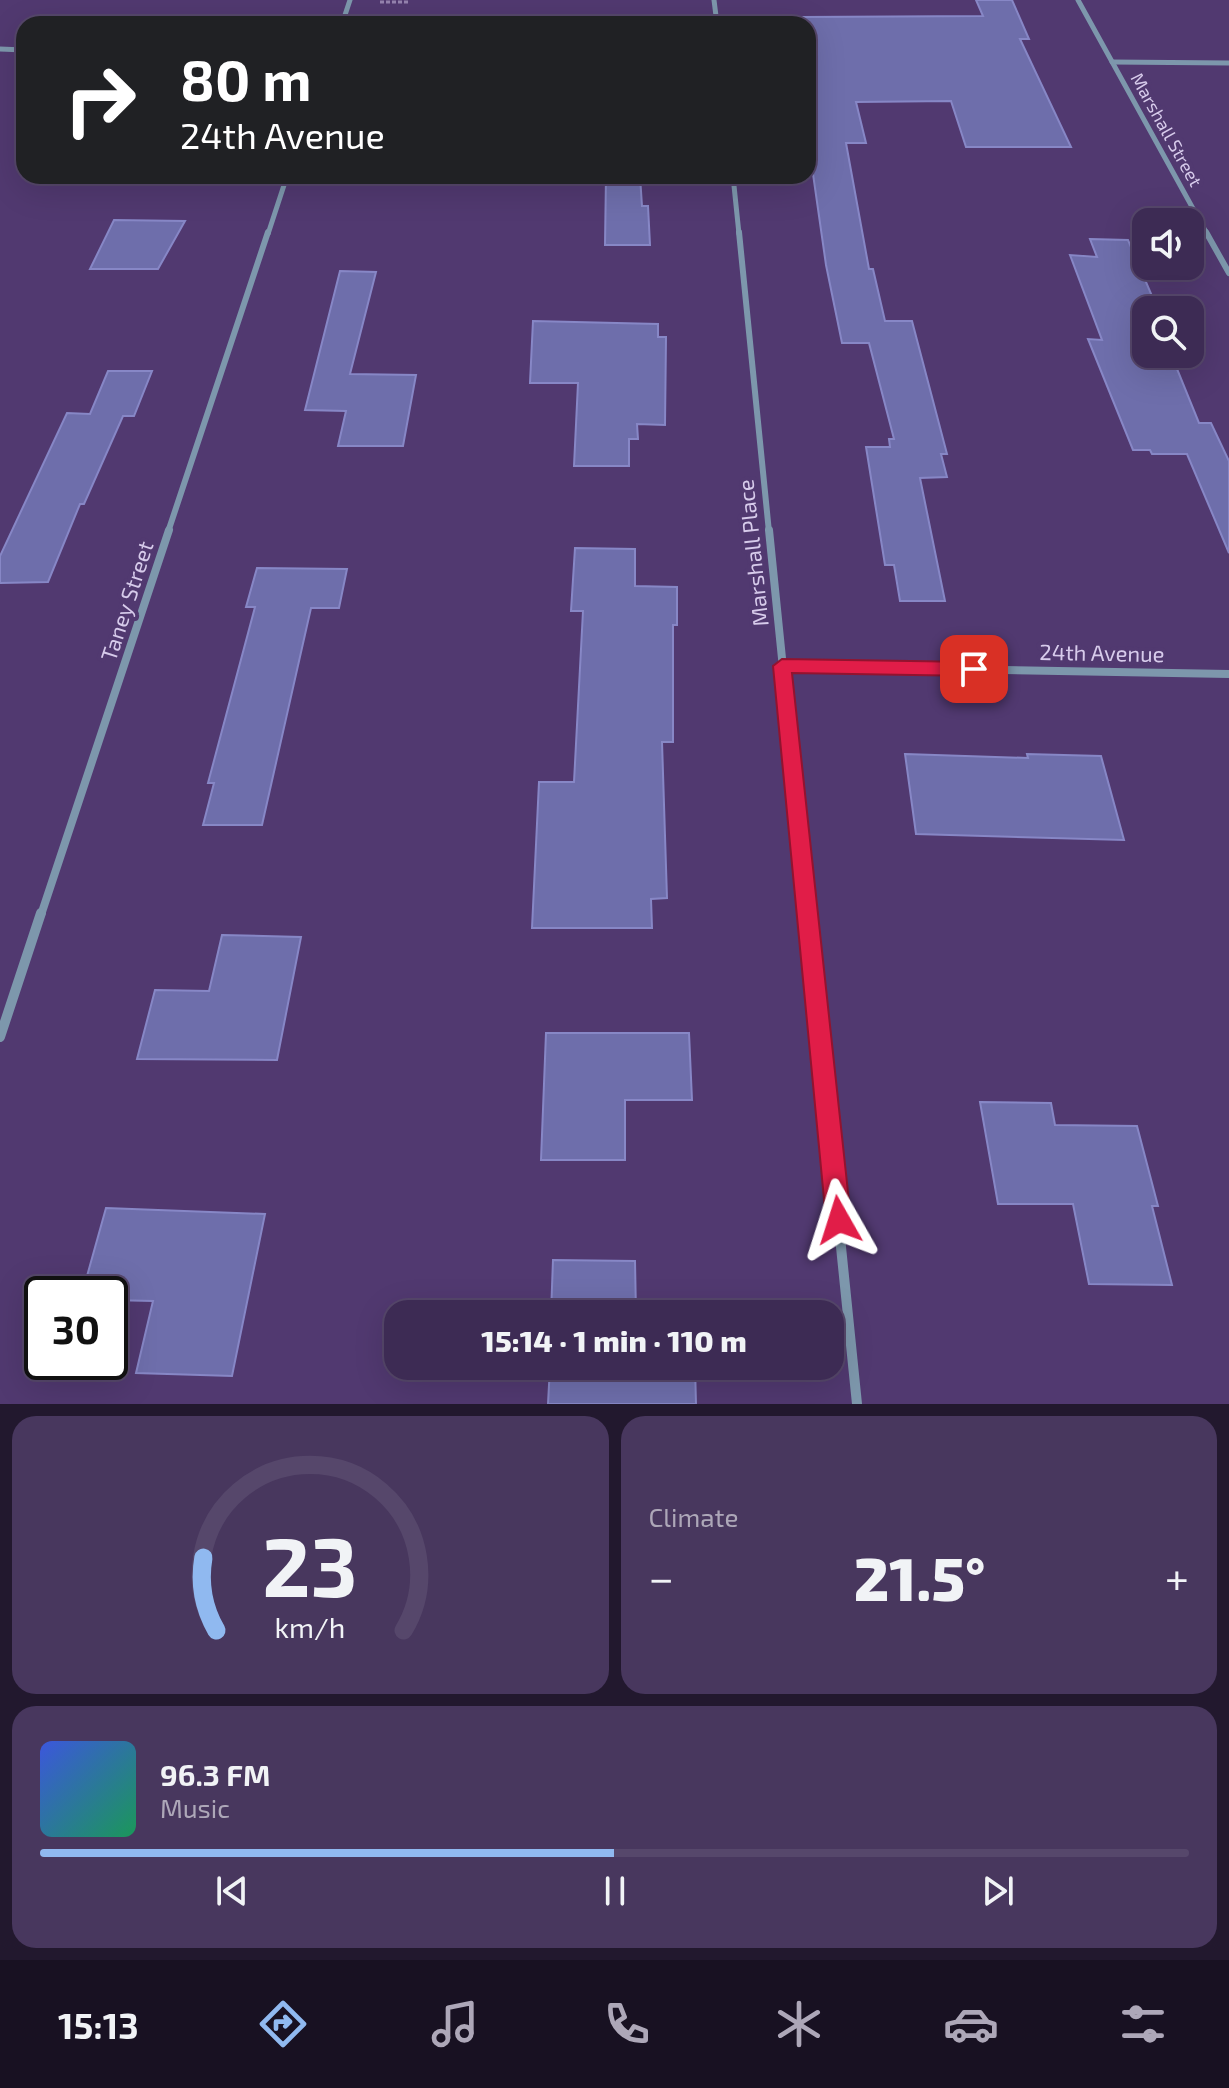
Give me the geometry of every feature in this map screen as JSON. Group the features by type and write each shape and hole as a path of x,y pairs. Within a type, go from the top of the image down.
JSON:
{"street":[{"name":"Marshall Street","path":"1078,0 1229,273"},
{"path":"1112,62 1229,63"},
{"name":"Taney Street","path":"0,1037 284,184"},
{"name":"Marshall Place","path":"734,184 857,1404"},
{"name":"24th Avenue","path":"782,666 1229,674"}],"path":[{"path":"380,2 410,2"}],"building":[{"path":"976,0 1012,0 1029,39 1020,39 1071,147 966,147 951,101 856,102 866,143 846,143 869,269 873,269 885,321 912,321 947,454 941,454 947,477 920,478 945,601 900,601 894,565 885,565 866,447 890,447 889,439 894,439 869,343 842,343 826,265 814,184 816,17 983,16"},
{"path":"606,184 641,184 642,206 648,206 650,245 605,245"},
{"path":"114,220 185,221 158,269 90,269"},
{"path":"1090,239 1128,240 1132,249 1132,280 1145,280 1152,296 1132,296 1132,368 1177,368 1199,423 1211,423 1229,461 1229,553 1187,454 1152,454 1150,450 1133,450 1088,339 1102,340 1070,255 1097,257"},
{"path":"340,271 376,272 350,374 416,375 403,446 338,446 346,411 305,410"},
{"path":"533,321 658,324 658,337 666,337 665,425 637,424 638,439 629,439 629,466 574,466 578,383 530,383"},
{"path":"108,371 152,371 134,416 123,416 84,504 80,504 48,582 0,583 0,556 67,413 90,414"},
{"path":"575,548 635,549 635,586 677,587 677,625 673,625 673,742 662,742 667,898 651,899 652,928 532,928 539,782 574,782 583,611 571,611"},
{"path":"257,568 347,569 339,608 311,608 262,825 203,825 214,783 208,783 255,607 246,607"},
{"path":"905,754 1028,758 1027,754 1101,756 1124,840 916,834"},
{"path":"222,935 301,937 277,1060 137,1059 155,990 209,991"},
{"path":"546,1033 689,1033 692,1100 625,1100 625,1160 541,1160"},
{"path":"980,1102 1051,1103 1055,1125 1137,1126 1158,1206 1152,1206 1172,1285 1089,1284 1073,1204 998,1204"},
{"path":"106,1208 265,1214 232,1376 136,1373 153,1301 128,1300 128,1276 87,1276"},
{"path":"553,1260 635,1261 636,1300 552,1300"},
{"path":"549,1380 695,1380 696,1404 548,1404"}],"route":[{"path":"839,1220 782,666 974,669"}]}
